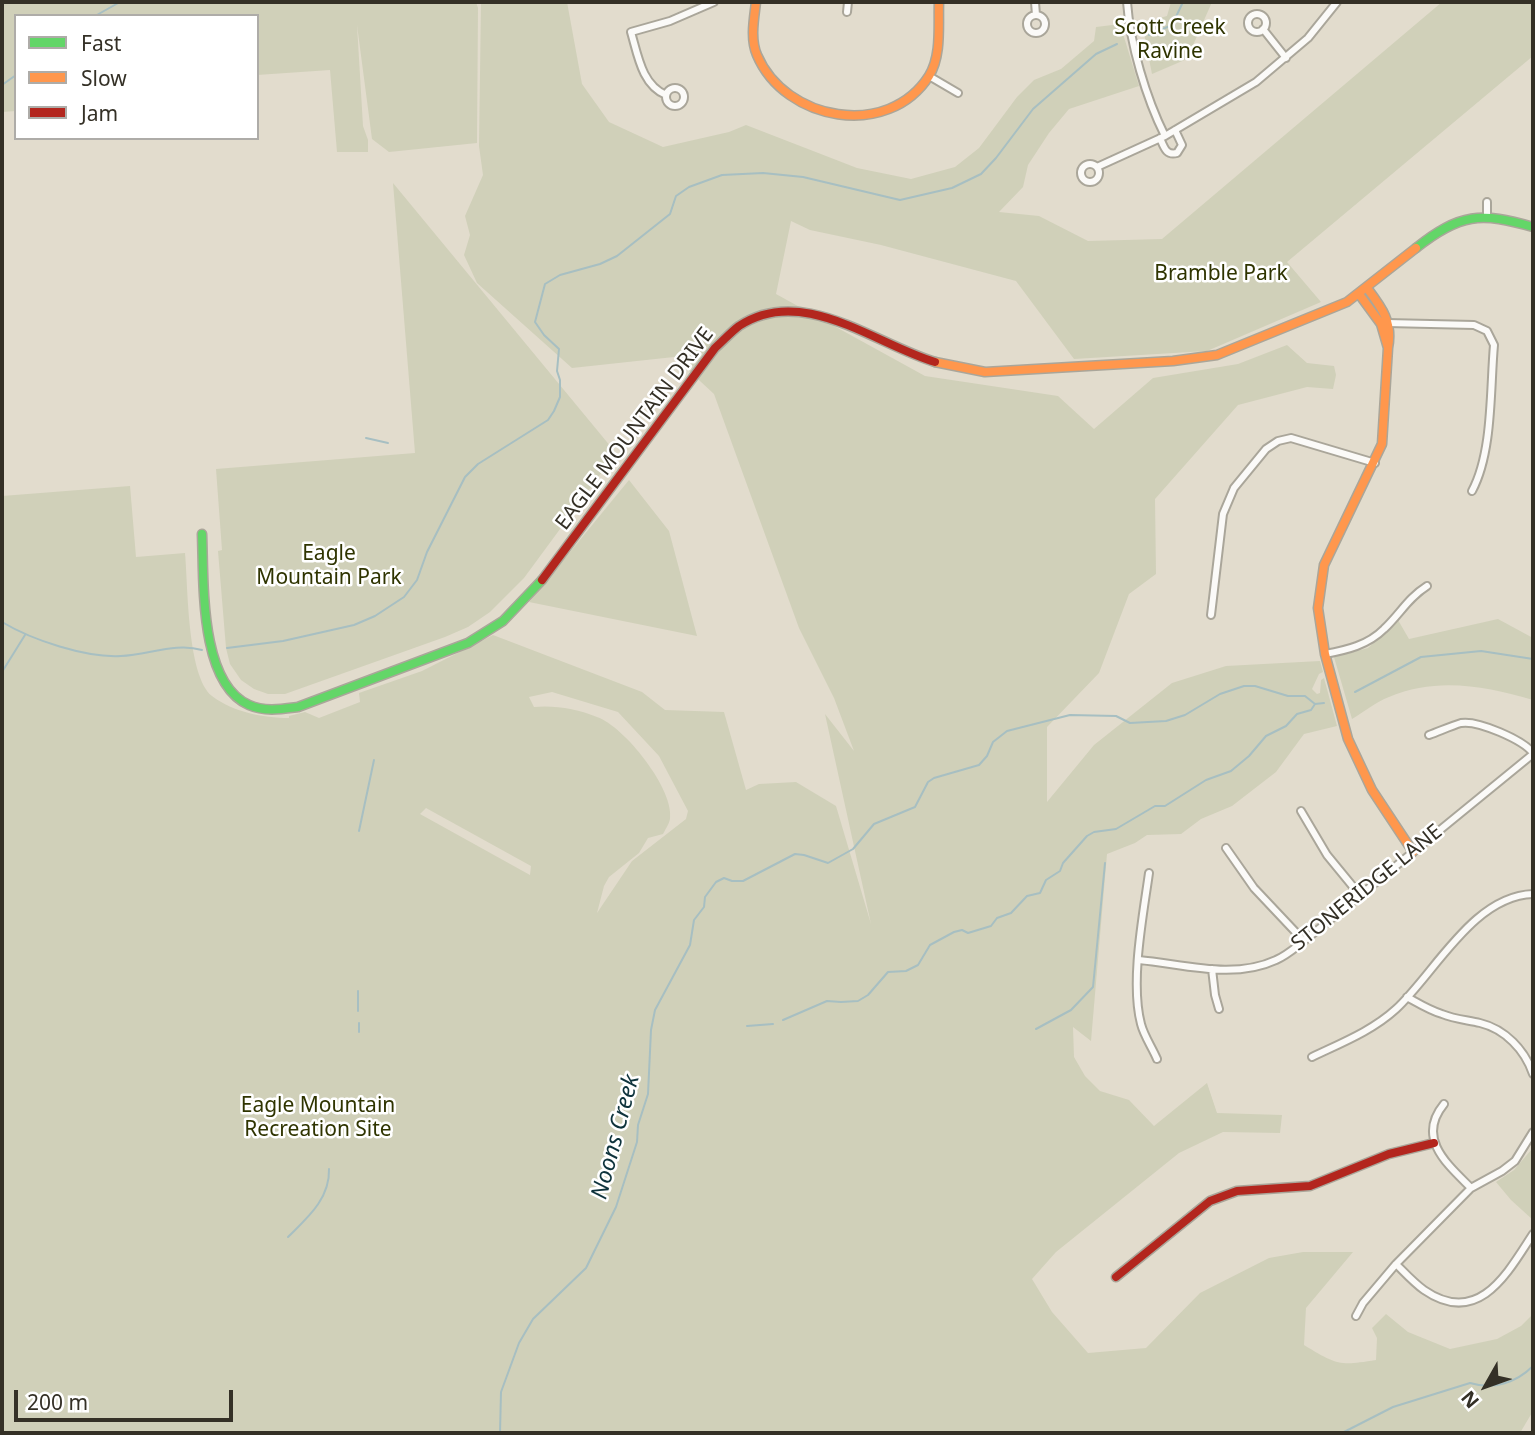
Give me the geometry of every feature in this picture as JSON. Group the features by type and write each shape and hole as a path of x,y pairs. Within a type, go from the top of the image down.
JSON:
{"street":[{"path":"666,95 656,91 645,77 631,32 670,21 714,2"},
{"path":"756,2 752,33 757,55 772,81 799,103 842,115 869,116 903,103 917,92 929,76 937,52 939,2"},
{"path":"847,12 848,2"},
{"path":"1035,2 1036,15"},
{"path":"1127,2 1135,49 1166,151 1172,154 1177,153 1182,145 1175,130"},
{"path":"1097,167 1163,137 1256,82 1308,38 1337,2"},
{"path":"1263,29 1286,58"},
{"path":"929,76 958,93"},
{"path":"1487,202 1487,216"},
{"name":"EAGLE MOUNTAIN DRIVE","path":"202,534 210,648 219,677 232,693 249,705 271,710 290,709 447,653 478,639 504,622 542,580 715,348 733,331 752,320 779,312 810,312 839,321 943,365 985,372 1211,357 1332,310 1363,291 1440,230 1465,219 1487,216 1510,219 1533,227"},
{"path":"1363,291 1386,323 1388,348 1382,444 1324,565 1318,608 1325,654 1348,738 1371,790 1413,852"},
{"path":"1386,323 1474,325 1487,331 1491,338 1494,345 1487,435 1478,480 1472,491"},
{"path":"1211,615 1223,514 1234,488 1266,449 1278,441 1291,438 1375,463"},
{"path":"1325,654 1363,644 1385,628 1411,596 1427,586"},
{"path":"1429,735 1464,723 1481,724 1524,744 1533,753"},
{"name":"STONERIDGE LANE","path":"1139,960 1244,970 1277,960 1304,942 1533,753"},
{"path":"1301,811 1327,855 1359,894"},
{"path":"1226,848 1254,888 1304,942"},
{"path":"1149,873 1137,1001 1141,1027 1157,1059"},
{"path":"1312,1057 1373,1027 1396,1009 1460,936 1487,913 1508,900 1533,894"},
{"path":"1212,969 1219,1009"},
{"path":"1407,997 1443,1015 1483,1023 1500,1031 1516,1044 1530,1063 1533,1074"},
{"path":"1444,1104 1435,1115 1434,1143 1443,1160 1471,1188"},
{"path":"1356,1317 1363,1303 1396,1264 1471,1188 1509,1166 1533,1132"},
{"path":"1116,1277 1210,1201 1224,1194 1310,1186 1384,1156 1434,1143"},
{"path":"1396,1264 1424,1290 1440,1299 1472,1301 1489,1293 1502,1282 1533,1234"}],"green space":[{"path":"2,2 476,2 478,8 477,143 389,152 372,139 357,25 363,126 368,140 368,152 337,152 330,70 259,75 259,14 14,14 14,111 2,112"},
{"path":"481,2 567,2 582,84 609,122 663,147 729,132 746,125 857,168 911,179 955,167 979,148 1017,97 1034,80 1061,69 1094,41 1096,27 1120,24 1139,86 1069,109 1028,165 1023,187 999,212 1039,216 1088,241 1162,239 1442,2 1533,2 1533,56 1287,262 1321,302 1207,351 1074,359 1016,281 881,245 810,230 791,221 776,294 925,376 1058,396 1094,429 1153,378 1238,364 1287,345 1307,363 1334,366 1336,375 1333,389 1307,387 1238,405 1155,499 1156,574 1129,594 1099,673 1047,727 1047,802 1094,745 1172,683 1226,666 1320,661 1323,672 1319,674 1312,689 1317,694 1320,693 1321,680 1324,678 1337,726 1304,734 1276,772 1232,806 1201,819 1181,834 1147,835 1107,854 1091,1041 1073,1027 1074,1057 1085,1076 1100,1091 1129,1100 1154,1126 1207,1083 1217,1113 1282,1115 1280,1133 1223,1132 1179,1153 1056,1252 1032,1279 1052,1312 1088,1353 1146,1348 1200,1293 1269,1258 1303,1252 1353,1252 1306,1308 1304,1345 1338,1362 1364,1362 1376,1360 1377,1338 1372,1328 1386,1314 1408,1332 1450,1349 1497,1339 1521,1326 1533,1314 1533,1411 1520,1433 2,1433 2,496 130,486 136,557 185,553 193,650 204,685 220,702 249,713 289,718 305,712 319,718 360,702 359,693 422,671 493,635 642,692 665,710 724,712 746,790 759,784 796,782 836,806 871,924 825,714 854,751 834,698 799,628 714,394 674,357 572,368 477,283 464,255 470,235 465,216 483,175 479,146","holes":["552,692 618,712 659,756 688,811 686,819 632,861 597,913 609,877 639,853 648,838 663,834 670,819 669,807 664,792 646,760 608,723 574,710 534,707 529,697","426,808 531,866 530,875 420,814"]},
{"name":"Scott Creek Ravine","path":"1171,2 1212,2 1187,59 1152,74 1142,23 1167,16"},
{"name":"Eagle Mountain Park","path":"393,183 616,453 524,578 490,612 468,627 445,637 285,694 268,694 241,680 230,664 226,648 218,551 222,550 216,469 415,453"},
{"path":"629,480 669,531 697,636 529,602"},
{"path":"1498,619 1533,638 1533,700 1479,688 1443,685 1407,691 1384,699 1352,719 1334,657 1368,648 1398,620 1409,639"},
{"path":"1532,1149 1533,1220 1496,1182 1514,1170"}],"waterway":[{"path":"99,14 120,2"},
{"path":"1149,35 1172,25 1183,2"},
{"path":"227,648 283,641 354,625 375,616 404,597 417,580 427,552 465,477 478,464 548,420 554,411 560,397 557,371 559,349 535,322 545,284 560,275 600,264 617,256 670,214 676,196 689,187 722,175 763,173 803,177 900,200 952,188 981,174 1033,109 1096,54 1117,44"},
{"path":"2,85 14,76"},
{"path":"366,438 388,443"},
{"path":"2,622 44,641 92,654 121,656 182,647 202,650"},
{"path":"2,672 25,635"},
{"name":"Noons Creek","path":"1355,692 1421,657 1481,651 1533,659"},
{"name":"Noons Creek","path":"500,1433 501,1392 519,1343 533,1319 586,1268 616,1207 637,1142 638,1125 648,1094 651,1030 655,1010 690,945 694,920 704,907 705,897 716,882 724,878 743,881 795,854 828,863 853,849 874,824 915,807 928,782 934,778 979,765 987,756 993,742 1007,731 1070,715 1116,716 1130,723 1166,721 1185,715 1220,694 1244,686 1255,686 1288,696 1305,696 1315,704 1324,703"},
{"path":"783,1020 827,1001 858,1001 868,995 888,972 906,971 918,965 930,945 954,932 962,930 968,933 991,926 997,918 1011,913 1027,896 1040,893 1046,880 1060,871 1063,863 1087,836 1094,832 1116,829 1155,806 1165,806 1206,780 1231,771 1249,756 1266,736 1286,726 1297,714 1311,710 1315,704"},
{"path":"359,831 374,760"},
{"path":"1036,1029 1071,1010 1093,987 1105,863"},
{"path":"358,991 358,1011"},
{"path":"359,1023 359,1032"},
{"path":"747,1026 773,1024"},
{"path":"288,1237 310,1215 321,1199 326,1190 329,1169"},
{"path":"1342,1433 1393,1407 1470,1383 1487,1386 1504,1384 1533,1366"}],"traffic: fast":[{"path":"1416,248 1446,228 1472,219 1499,219 1533,227"},
{"path":"202,534 207,629 213,654 221,676 233,693 249,705 261,709 298,707 468,643 503,621 542,580"}],"traffic: slow":[{"path":"756,2 753,29 755,49 771,77 790,95 813,108 838,114 864,115 889,109 911,96 929,76 938,49 939,2"},
{"path":"935,362 985,372 1173,361 1217,355 1347,302 1416,248"},
{"path":"1359,294 1381,324 1388,348 1388,323 1367,288"},
{"path":"1388,348 1382,444 1324,565 1318,608 1325,654 1348,739 1372,790 1413,852"}],"traffic: jam":[{"path":"542,580 715,348 739,326 763,315 788,311 813,314 935,362"},
{"path":"1116,1277 1210,1201 1237,1191 1310,1186 1389,1154 1434,1143"}],"park label":[{"name":"Bramble Park","path":"1221,274"},
{"name":"Eagle Mountain Recreation Site","path":"318,1118"}]}
